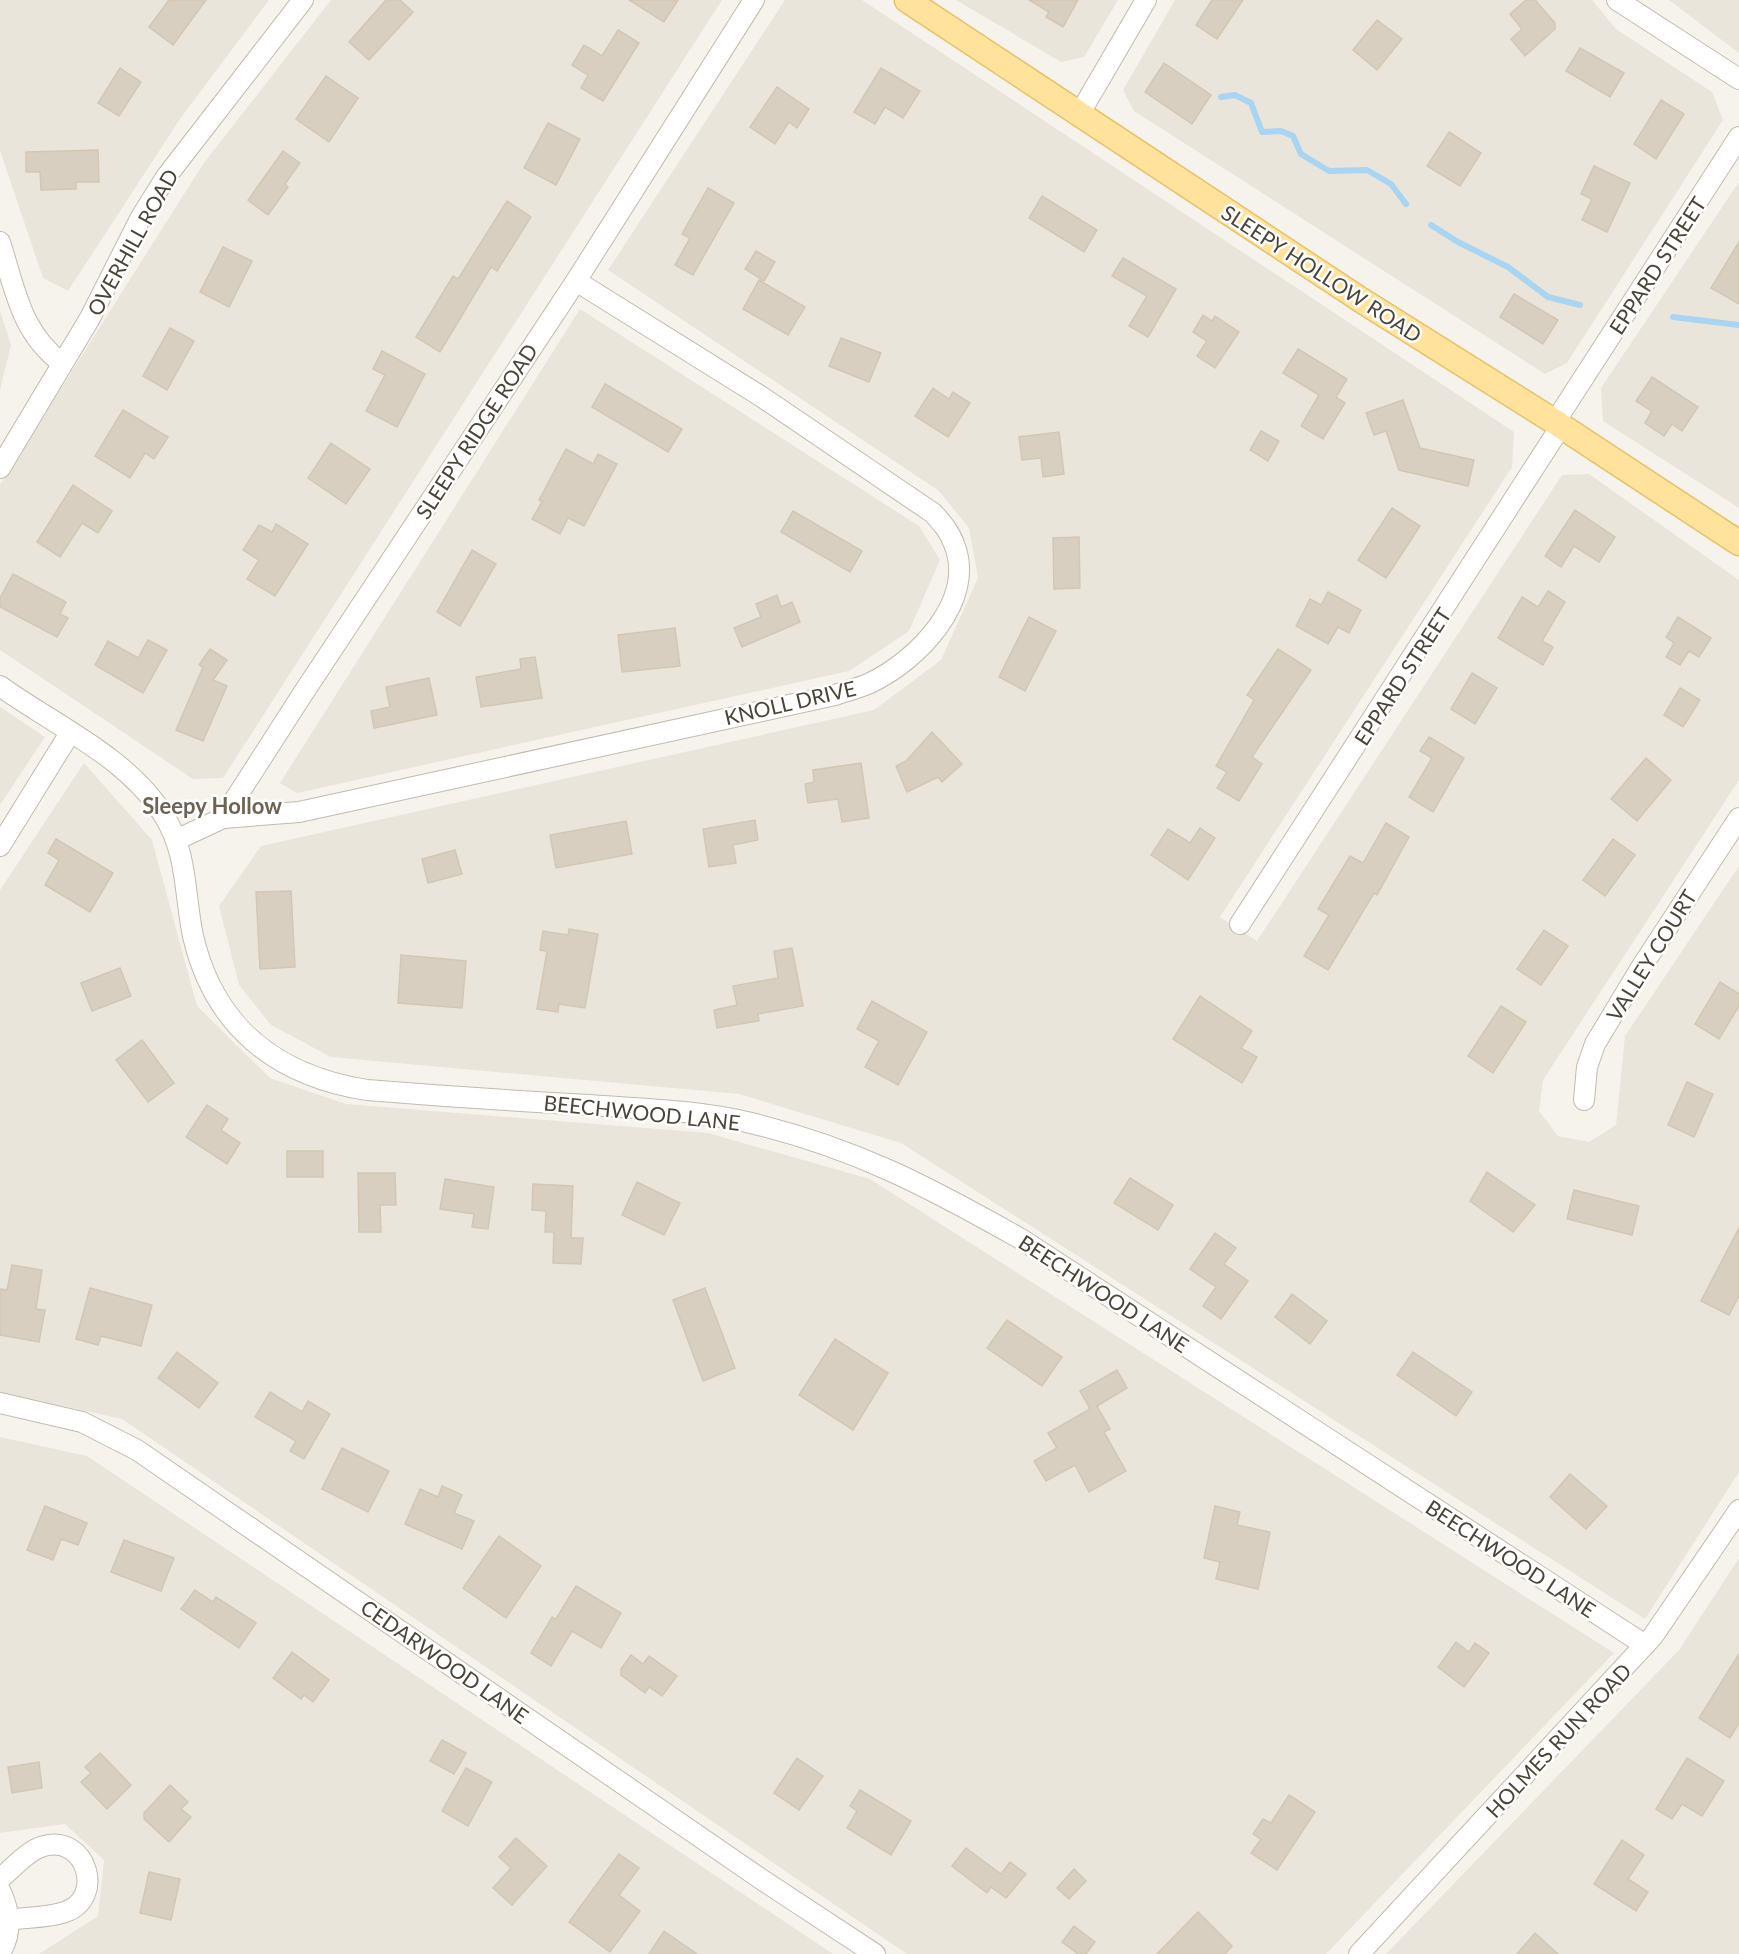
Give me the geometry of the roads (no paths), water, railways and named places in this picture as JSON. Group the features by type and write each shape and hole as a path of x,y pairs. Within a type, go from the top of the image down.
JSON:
{"main road":[{"name":"SLEEPY HOLLOW ROAD","path":"907,0 1361,300 1558,424 1739,543"}],"street":[{"name":"OVERHILL ROAD","path":"0,468 90,318 141,217 166,177 303,0"},
{"name":"SLEEPY RIDGE ROAD","path":"224,818 302,695 576,281 754,0"},
{"path":"1080,113 1146,0"},
{"path":"1617,0 1739,80"},
{"name":"EPPARD STREET","path":"1240,924 1739,137"},
{"path":"0,242 32,336 45,351 62,363"},
{"name":"KNOLL DRIVE","path":"224,818 310,810 835,695 870,683 897,666 919,648 950,606 958,587 958,559 947,530 933,513 762,397 576,281"},
{"name":"BEECHWOOD LANE","path":"0,686 122,770 146,792 163,814 176,840 185,866 193,935 214,996 228,1017 247,1036 277,1059 308,1076 336,1086 711,1115 749,1122 819,1141 871,1160 966,1207 1040,1251 1645,1645"},
{"path":"0,846 70,733"},
{"path":"176,840 224,818"},
{"name":"VALLEY COURT","path":"1584,1100 1587,1066 1595,1044 1642,966 1739,818"},
{"name":"CEDARWOOD LANE","path":"0,1402 82,1422 137,1450 761,1879 875,1954"},
{"name":"HOLMES RUN ROAD","path":"1359,1954 1645,1645 1689,1587 1739,1510"},
{"path":"0,1879 33,1851 45,1845 60,1845 72,1850 82,1858 87,1870 88,1884 84,1897 76,1906 65,1912 9,1920"},
{"path":"0,1890 7,1905 9,1920 9,1930 0,1953"}],"waterway":[{"path":"1221,97 1235,95 1251,103 1262,132 1281,131 1293,136 1301,154 1329,171 1367,170 1391,184 1406,204"},
{"path":"1431,225 1458,242 1508,267 1548,297 1580,305"},
{"path":"1673,317 1739,325"}],"district":[{"name":"Sleepy Hollow","path":"212,805"}]}
